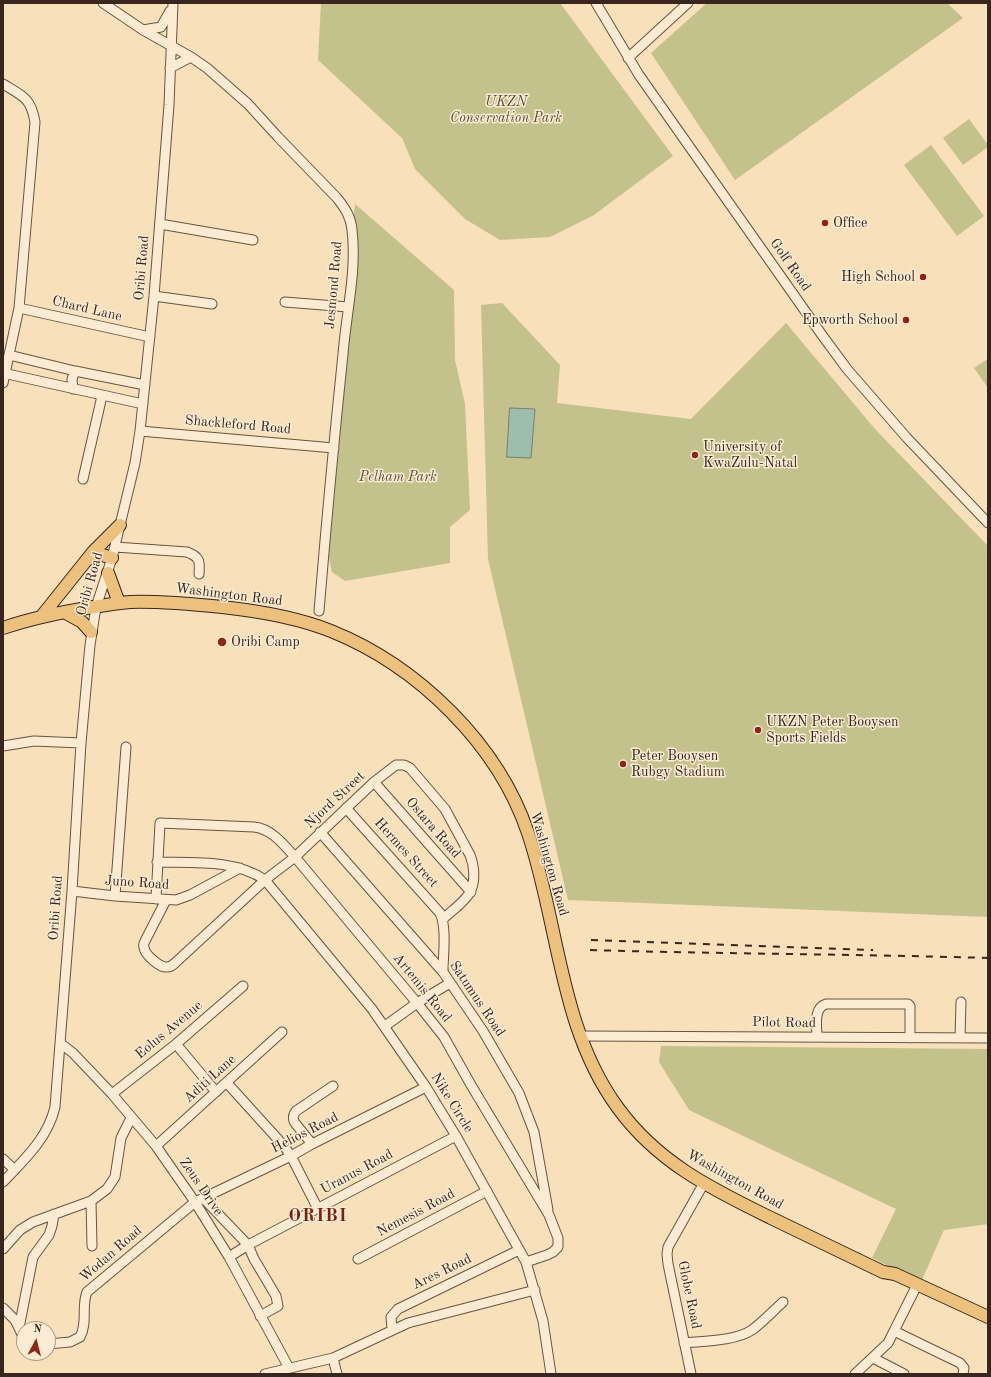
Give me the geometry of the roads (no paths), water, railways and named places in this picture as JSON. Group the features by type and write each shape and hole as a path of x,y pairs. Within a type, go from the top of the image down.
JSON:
{"main road":[{"path":"41,617 93,552 120,525"},
{"path":"93,552 113,553"},
{"path":"108,573 119,603"},
{"name":"Washington Road","path":"3,628 20,622 64,612 119,603 164,602 229,608 278,616 332,631 377,655 408,674 460,721 484,751 512,796 533,849 567,991 587,1056 602,1085 634,1128 659,1153 704,1183 742,1204 883,1272 895,1274 916,1289 988,1325"},
{"path":"64,612 82,622 91,632"},
{"name":"Washington Road","path":"916,1289 988,1318"}],"street":[{"name":"Jesmond Road","path":"103,3 143,30 191,57 218,78 248,104 344,207 350,217 352,230 352,276 319,611"},
{"name":"Golf Road","path":"596,3 628,58 822,335 847,368 907,438 988,523"},
{"path":"628,58 688,3"},
{"path":"143,30 161,27 173,5"},
{"name":"Oribi Road","path":"3,1182 15,1170 47,1131 53,1116 57,1089 72,891 81,743 91,632 96,607 108,573 120,525 135,463 140,431 160,224 169,105 173,5"},
{"path":"170,68 191,57"},
{"path":"3,84 29,102 32,107 35,122 19,308 4,376 143,404"},
{"path":"160,224 253,240"},
{"path":"154,296 212,304"},
{"path":"285,302 348,308"},
{"name":"Chard Lane","path":"19,308 150,338"},
{"path":"9,355 75,371 145,385"},
{"path":"73,389 72,379 75,371"},
{"path":"83,479 102,396"},
{"name":"Shackleford Road","path":"140,431 334,448"},
{"path":"113,553 186,552 193,554 199,559 199,574"},
{"path":"3,746 34,741 81,743"},
{"path":"115,896 126,747"},
{"name":"Njord Street","path":"166,900 145,941 144,947 145,952 162,967 171,966 265,880 295,857 374,782 396,765 404,765 410,768 445,809 473,863 471,892"},
{"name":"Ostara Road","path":"374,782 471,892"},
{"name":"Hermes Street","path":"346,808 435,907 443,919"},
{"name":"Artemis Road","path":"157,862 160,823 261,828 274,835 295,857 444,1037 549,1215 558,1238 558,1247 547,1255 526,1262"},
{"name":"Satumus Road","path":"320,832 443,972 483,1031 519,1093 534,1132 549,1215"},
{"path":"156,899 157,862 240,867 265,880"},
{"name":"Juno Road","path":"72,891 115,896 176,900 182,899 240,867"},
{"name":"Nike Circle","path":"265,880 385,1026 426,1087 456,1136 526,1262 543,1321 551,1374"},
{"path":"443,972 443,919 471,892"},
{"path":"385,1026 450,982"},
{"name":"Eolus Avenue","path":"112,1094 176,1044 242,986"},
{"path":"960,1038 961,1002"},
{"path":"817,1037 818,1012 822,1005 908,1004 910,1006 910,1038"},
{"name":"Aditi Lane","path":"156,1146 282,1032"},
{"name":"Pilot Road","path":"580,1036 988,1038"},
{"name":"Zeus Drive","path":"60,1043 74,1053 112,1094 199,1200 289,1368"},
{"path":"176,1044 216,1092"},
{"path":"227,1083 276,1136 291,1156 318,1209"},
{"path":"312,1144 295,1124 293,1120 294,1115 296,1111 333,1086"},
{"name":"Helios Road","path":"199,1200 291,1156 426,1087"},
{"path":"3,1249 20,1230 27,1225 91,1201 107,1189 115,1178 121,1138 131,1118"},
{"name":"Uranus Road","path":"229,1257 248,1245 456,1136"},
{"path":"3,1159 15,1170"},
{"name":"Globe Road","path":"691,1374 666,1254 668,1247 704,1183"},
{"name":"Nemesis Road","path":"358,1259 487,1191"},
{"path":"199,1200 248,1245 254,1259 276,1296 278,1306 260,1316"},
{"name":"Wodan Road","path":"56,1343 70,1342 80,1337 83,1330 84,1300 87,1292 199,1200"},
{"name":"Wodan Road","path":"91,1201 92,1246"},
{"path":"20,1321 33,1257 49,1235 54,1214"},
{"name":"Ares Road","path":"392,1329 391,1317 395,1311 519,1250"},
{"path":"855,1374 888,1343 916,1289"},
{"path":"265,1374 333,1358 392,1329 408,1323 535,1290"},
{"path":"684,1343 724,1338 752,1330 782,1302"},
{"path":"3,1308 16,1324"},
{"path":"894,1331 960,1363 964,1368 963,1374"},
{"path":"333,1358 337,1374"},
{"path":"873,1358 904,1374"}],"railway":[{"path":"591,940 873,950"},
{"path":"590,950 988,958"}],"place":[{"name":"Office","path":"825,223"},
{"name":"High School","path":"923,277"},
{"name":"Epworth School","path":"906,320"},
{"name":"University of KwaZulu-Natal","path":"695,455"},
{"name":"Oribi Camp","path":"222,642"},
{"name":"UKZN Peter Booysen Sports Fields","path":"758,730"},
{"name":"Peter Booysen Rubgy Stadium","path":"623,764"}],"district":[{"name":"ORIBI","path":"318,1216"}],"park label":[{"name":"UKZN Conservation Park","path":"506,110"},
{"name":"Pelham Park","path":"398,477"}]}
